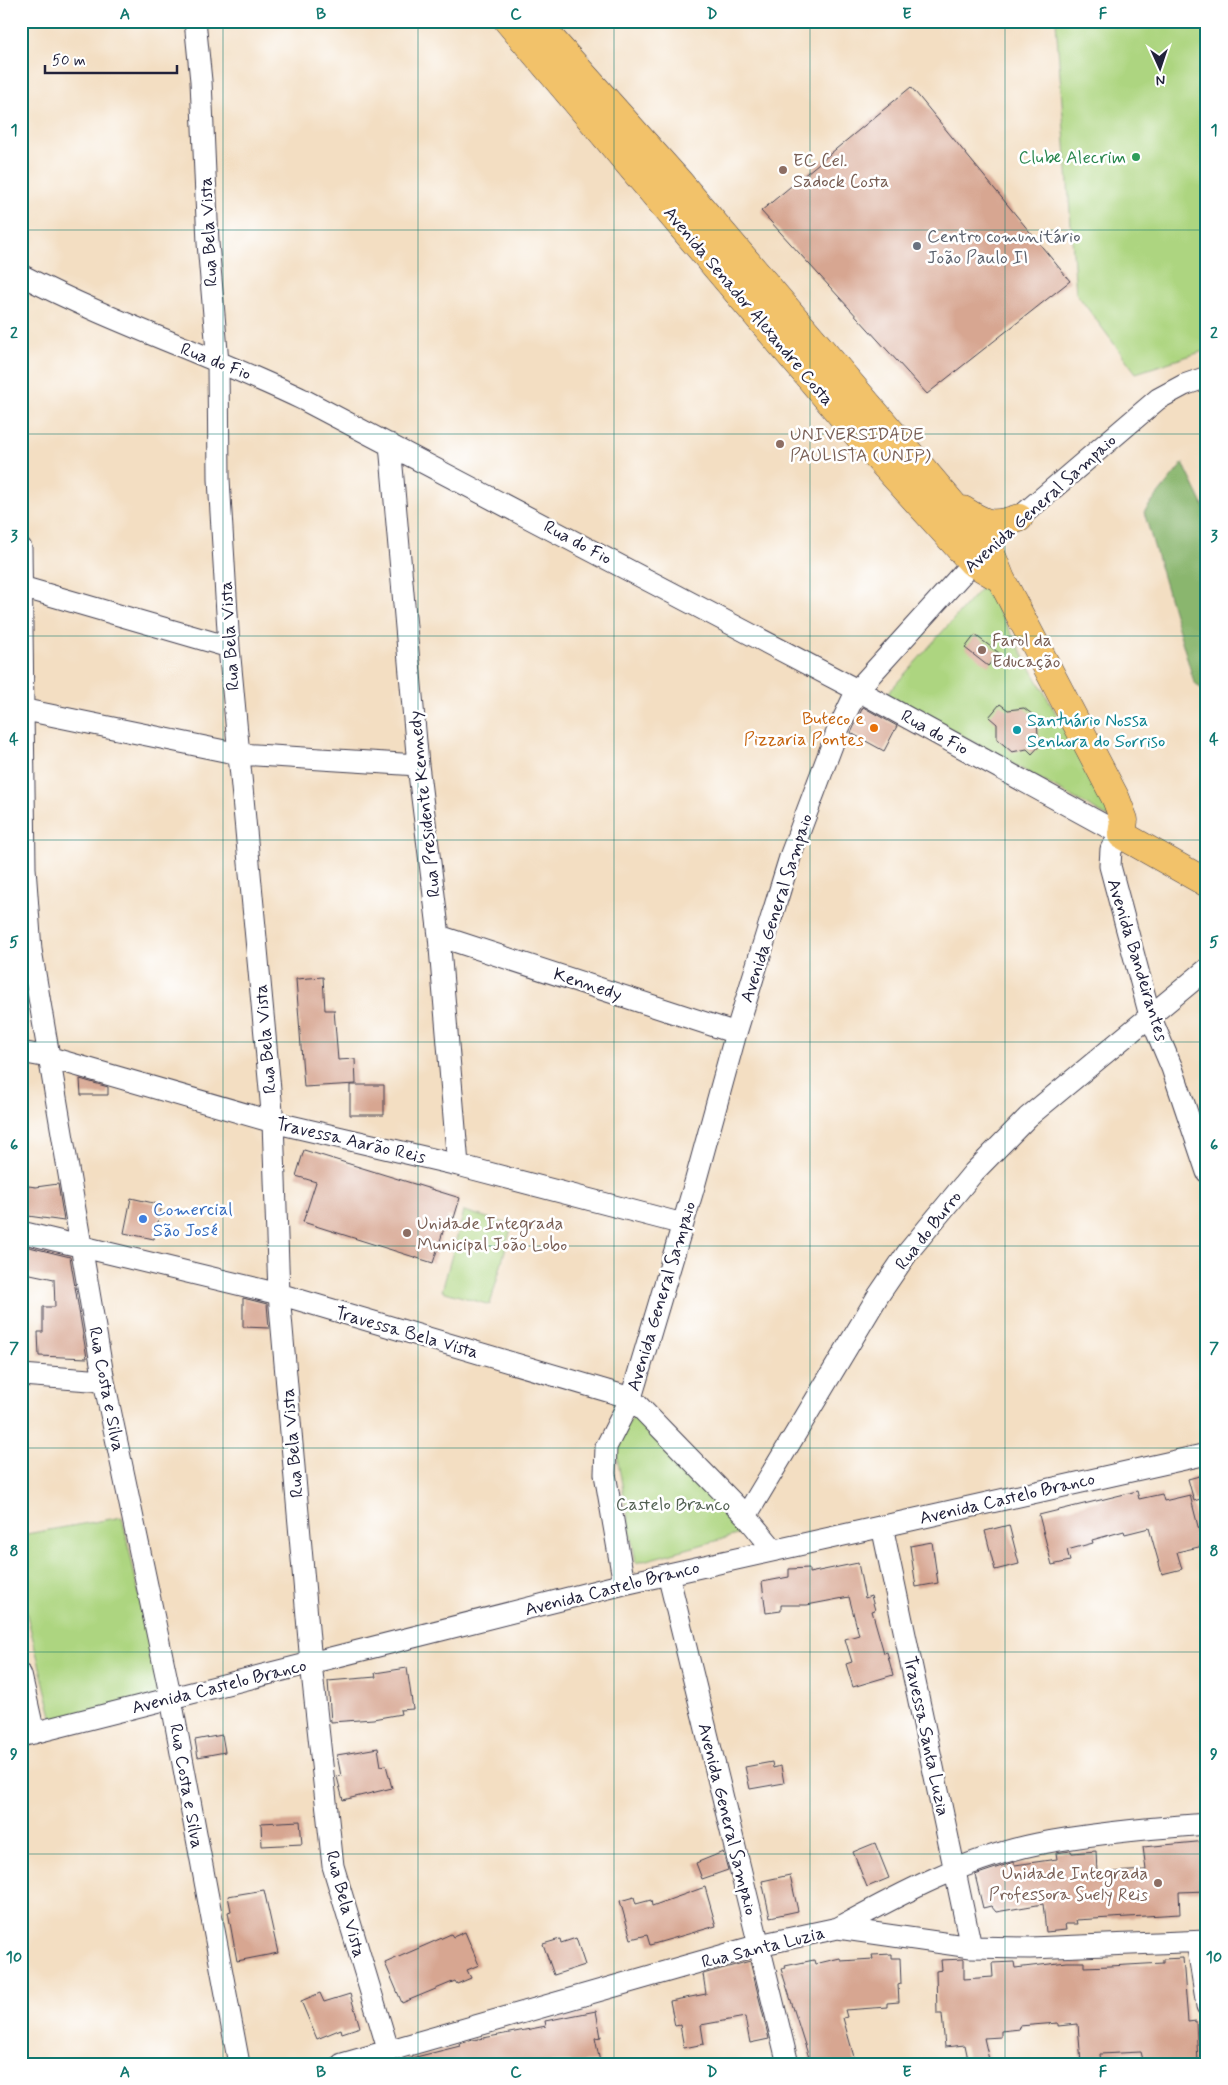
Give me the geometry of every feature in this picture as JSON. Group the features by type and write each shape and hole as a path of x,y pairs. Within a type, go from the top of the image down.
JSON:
{"main road":[{"name":"Avenida Senador Alexandre Costa","path":"508,21 668,189"},
{"name":"Avenida Senador Alexandre Costa","path":"535,21 691,216 952,504 980,554"},
{"name":"Avenida Senador Alexandre Costa","path":"691,216 869,448 980,554 1001,579 1116,798 1124,820 1122,835"},
{"path":"952,504 987,524 995,525 1019,518"},
{"path":"1122,835 1207,883"}],"street":[{"name":"Rua Bela Vista","path":"195,21 201,81 208,243 218,363 218,479 229,647 273,1122 279,1294 311,1663 332,1866 388,2049"},
{"name":"Rua do Fio","path":"21,274 67,299 218,363 260,378 390,444 858,690 1122,835"},
{"name":"Avenida General Sampaio","path":"624,1584 604,1462 606,1446 631,1398 683,1224 736,1033 791,854 837,732 858,690 980,554 1019,518 1158,399 1207,377"},
{"name":"Rua Presidente Kennedy","path":"390,444 418,765 439,936 458,1165"},
{"path":"21,548 22,709 239,754 418,765"},
{"path":"22,587 229,647"},
{"name":"Rua Costa e Silva","path":"22,709 27,910 31,950 48,1057 83,1246 104,1381 171,1699 239,2064"},
{"name":"Avenida Bandeirantes","path":"1122,835 1112,849 1110,866 1150,1016 1182,1095 1207,1172"},
{"name":"Kennedy","path":"439,936 736,1033"},
{"name":"Rua do Burro","path":"746,1516 853,1334 908,1252 974,1172 1022,1124 1207,969"},
{"name":"Travessa Aarão Reis","path":"21,1052 48,1057 273,1122 458,1165 683,1224"},
{"name":"Travessa Bela Vista","path":"21,1232 279,1294 631,1398 746,1516"},
{"path":"21,1375 104,1381"},
{"name":"Avenida Castelo Branco","path":"27,1735 624,1584 1207,1454"},
{"path":"746,1516 774,1550"},
{"name":"Travessa Santa Luzia","path":"882,1526 971,1947"},
{"name":"Avenida General Sampaio","path":"668,1574 788,2064"},
{"path":"21,1675 27,1735"},
{"path":"838,1928 883,1904 996,1855 1036,1844 1095,1835 1207,1824"},
{"name":"Rua Santa Luzia","path":"342,2064 388,2049 759,1945 838,1928 971,1947 1030,1948 1202,1941"},
{"path":"1202,1941 1207,2006"}],"green space":[{"name":"Clube Alecrim","path":"1056,21 1207,21 1207,350 1136,373 1076,293"},
{"path":"1183,463 1207,513 1207,694 1194,682 1144,512"},
{"path":"984,585 1117,822 887,694"},
{"path":"464,1211 512,1225 490,1305 442,1291"},
{"name":"Castelo Branco","path":"639,1407 751,1531 636,1563 615,1445"},
{"path":"122,1517 162,1698 54,1724 21,1591 21,1535"}],"building":[{"name":"Centro comunitário João Paulo II","path":"911,87 1070,281 927,394 761,211"},
{"name":"Farol da Educação","path":"975,635 999,653 988,666 965,648"},
{"name":"Santuário Nossa Senhora do Sorriso","path":"1000,704 1008,710 1024,708 1037,718 1038,736 1044,741 1032,754 1027,749 1012,752 997,739 997,724 989,717"},
{"name":"Buteco e Pizzaria Pontes","path":"863,707 897,726 884,751 851,733"},
{"path":"323,977 325,1010 334,1010 338,1060 355,1059 356,1084 304,1087 296,979"},
{"path":"80,1079 108,1087 108,1095 81,1095"},
{"path":"350,1085 384,1085 384,1115 350,1115"},
{"path":"304,1150 460,1198 454,1218 448,1216 433,1263 303,1222 316,1182 296,1176"},
{"path":"58,1184 64,1221 21,1215 21,1185 36,1187"},
{"name":"Comercial São José","path":"131,1198 162,1205 154,1239 124,1233"},
{"path":"21,1245 70,1257 87,1358 39,1356 38,1332 43,1332 43,1307 55,1307 54,1279 21,1272"},
{"path":"243,1298 267,1304 269,1328 243,1327"},
{"path":"1207,1474 1207,1497 1194,1501 1188,1479"},
{"path":"1137,1491 1139,1499 1162,1494 1164,1501 1190,1495 1203,1546 1177,1552 1182,1569 1162,1574 1149,1528 1125,1534 1124,1531 1092,1540 1093,1543 1067,1550 1070,1561 1052,1565 1039,1515"},
{"path":"1009,1525 1019,1564 995,1570 985,1531"},
{"path":"932,1542 938,1583 916,1587 910,1546"},
{"path":"858,1563 865,1598 871,1596 875,1610 872,1611 884,1653 887,1652 893,1675 853,1687 846,1664 852,1662 845,1639 859,1635 849,1597 807,1605 781,1605 781,1611 766,1613 762,1582 789,1577 789,1569 809,1568 809,1573"},
{"path":"407,1668 413,1709 400,1710 401,1714 373,1719 331,1722 328,1681 376,1677 375,1673"},
{"path":"222,1735 225,1752 198,1757 195,1740"},
{"path":"378,1748 381,1766 386,1765 392,1788 343,1800 337,1777 341,1776 337,1755"},
{"path":"772,1762 773,1768 781,1766 784,1783 750,1789 745,1767"},
{"path":"300,1821 302,1844 262,1846 261,1823"},
{"path":"1207,1841 1207,1891 1179,1892 1180,1914 1076,1920 1077,1924 1065,1924 1066,1930 1046,1932 1043,1904 996,1912 991,1906 983,1908 975,1875 1014,1862 1015,1865 1057,1859 1056,1853 1071,1851 1072,1853 1096,1851 1097,1873 1146,1870 1143,1847"},
{"path":"875,1843 889,1878 867,1887 853,1852"},
{"path":"723,1852 728,1870 702,1879 696,1863"},
{"path":"790,1875 798,1911 770,1917 762,1881"},
{"path":"705,1887 716,1926 650,1945 647,1935 631,1939 620,1901 634,1897 636,1904 651,1900 652,1906"},
{"path":"264,1890 278,1953 237,1961 228,1912 231,1911 228,1896"},
{"path":"465,1932 479,1965 467,1970 471,1978 457,1984 455,1981 402,2003 385,1963 451,1934 453,1937"},
{"path":"576,1938 585,1965 554,1975 543,1944 560,1939 561,1943"},
{"path":"892,1954 892,1958 900,1958 901,1984 898,1985 899,2002 887,2003 887,2007 845,2010 847,2017 843,2018 856,2064 811,2064 781,1969 786,1968 785,1966 814,1960 815,1964 840,1958 841,1961 873,1959 872,1955"},
{"path":"1183,1958 1188,2022 1196,2021 1198,2064 1144,2064 1141,2052 1100,2054 1101,2064 1081,2064 1078,2024 1058,2026 1058,2023 1019,2026 1020,2029 1001,2031 1001,2037 984,2038 990,2064 969,2064 965,2045 945,2047 942,2014 937,2014 936,1971 942,1970 941,1960 964,1959 964,1979 993,1977 992,1963 1014,1962 1015,1968 1084,1962 1084,1967 1163,1963 1163,1959"},
{"path":"750,1961 769,2039 750,2043 745,2017 701,2025 704,2044 684,2048 680,2025 675,2026 670,2001 706,1994 703,1974"},
{"path":"320,1993 324,2002 350,1994 360,2027 342,2033 341,2029 317,2039 301,2001"},
{"path":"596,2011 601,2037 595,2038 600,2062 409,2064 408,2059 460,2046 459,2044 473,2040 546,2026 545,2021"}],"place":[{"name":"Clube Alecrim","path":"1136,157"},
{"name":"EC Cel. Sadock Costa","path":"783,170"},
{"name":"Centro comunitário João Paulo II","path":"917,246"},
{"name":"UNIVERSIDADE PAULISTA (UNIP)","path":"780,444"},
{"name":"Farol da Educação","path":"982,650"},
{"name":"Buteco e Pizzaria Pontes","path":"874,728"},
{"name":"Santuário Nossa Senhora do Sorriso","path":"1017,730"},
{"name":"Comercial São José","path":"143,1219"},
{"name":"Unidade Integrada Municipal João Lobo","path":"407,1233"},
{"name":"Unidade Integrada Professora Suely Reis","path":"1158,1883"}]}
